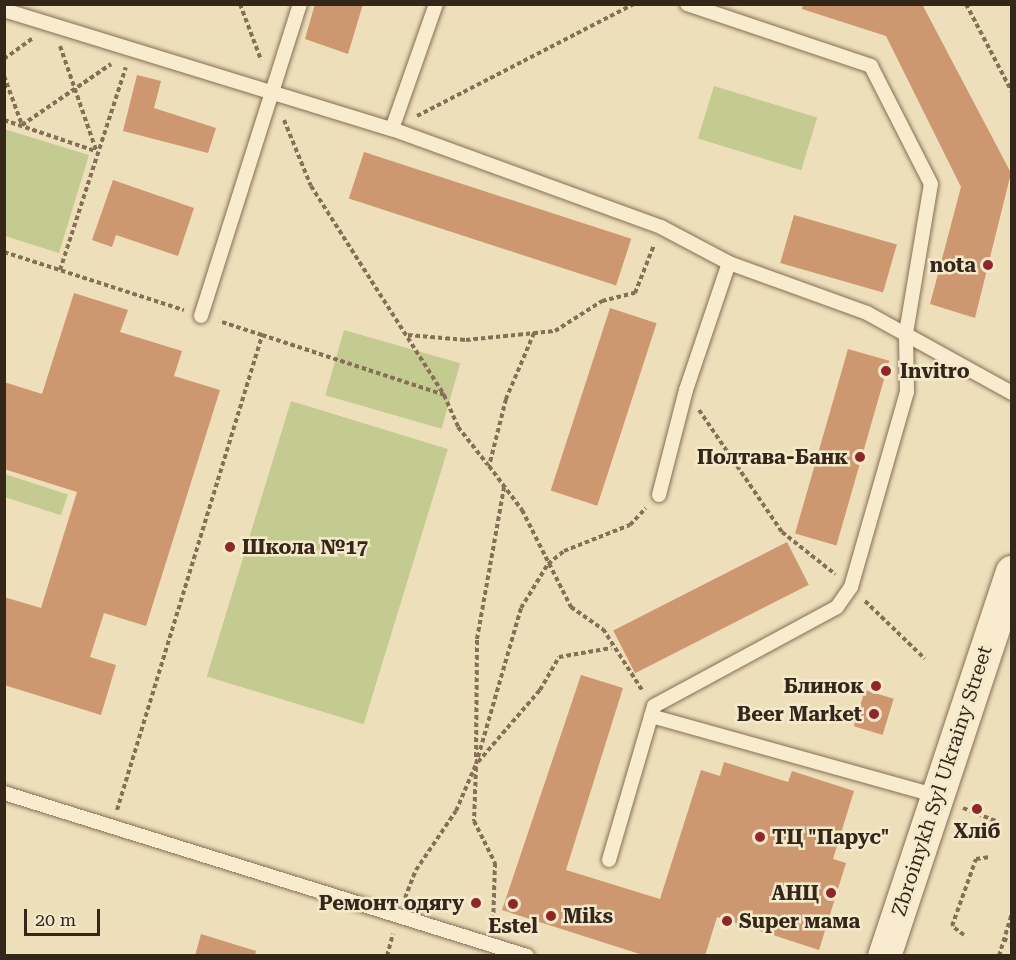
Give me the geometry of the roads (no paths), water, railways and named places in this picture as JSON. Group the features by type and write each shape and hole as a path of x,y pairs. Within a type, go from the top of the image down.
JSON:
{"street":[{"name":"Zbroinykh Syl Ukrainy Street","path":"884,956 1011,572"}],"lane":[{"path":"201,316 300,4"},
{"path":"392,129 436,4"},
{"path":"609,860 652,711 837,607 851,587 907,392 906,333 931,184 872,66 687,4"},
{"path":"4,10 392,129 661,227 729,263 867,313 1011,393"},
{"path":"659,495 686,390 729,263"},
{"path":"652,711 937,796"},
{"path":"4,793 493,945 506,952 527,956"}],"place":[{"name":"nota","path":"988,265"},
{"name":"Invitro","path":"886,371"},
{"name":"Полтава-Банк","path":"860,457"},
{"name":"Школа №17","path":"230,547"},
{"name":"Блинок","path":"876,686"},
{"name":"Beer Market","path":"874,714"},
{"name":"Хліб","path":"977,809"},
{"name":"ТЦ \"Парус\"","path":"760,837"},
{"name":"АНЦ","path":"831,893"},
{"name":"Ремонт одягу","path":"476,903"},
{"name":"Estel","path":"513,904"},
{"name":"Miks","path":"551,916"},
{"name":"Super мама","path":"727,921"}]}
